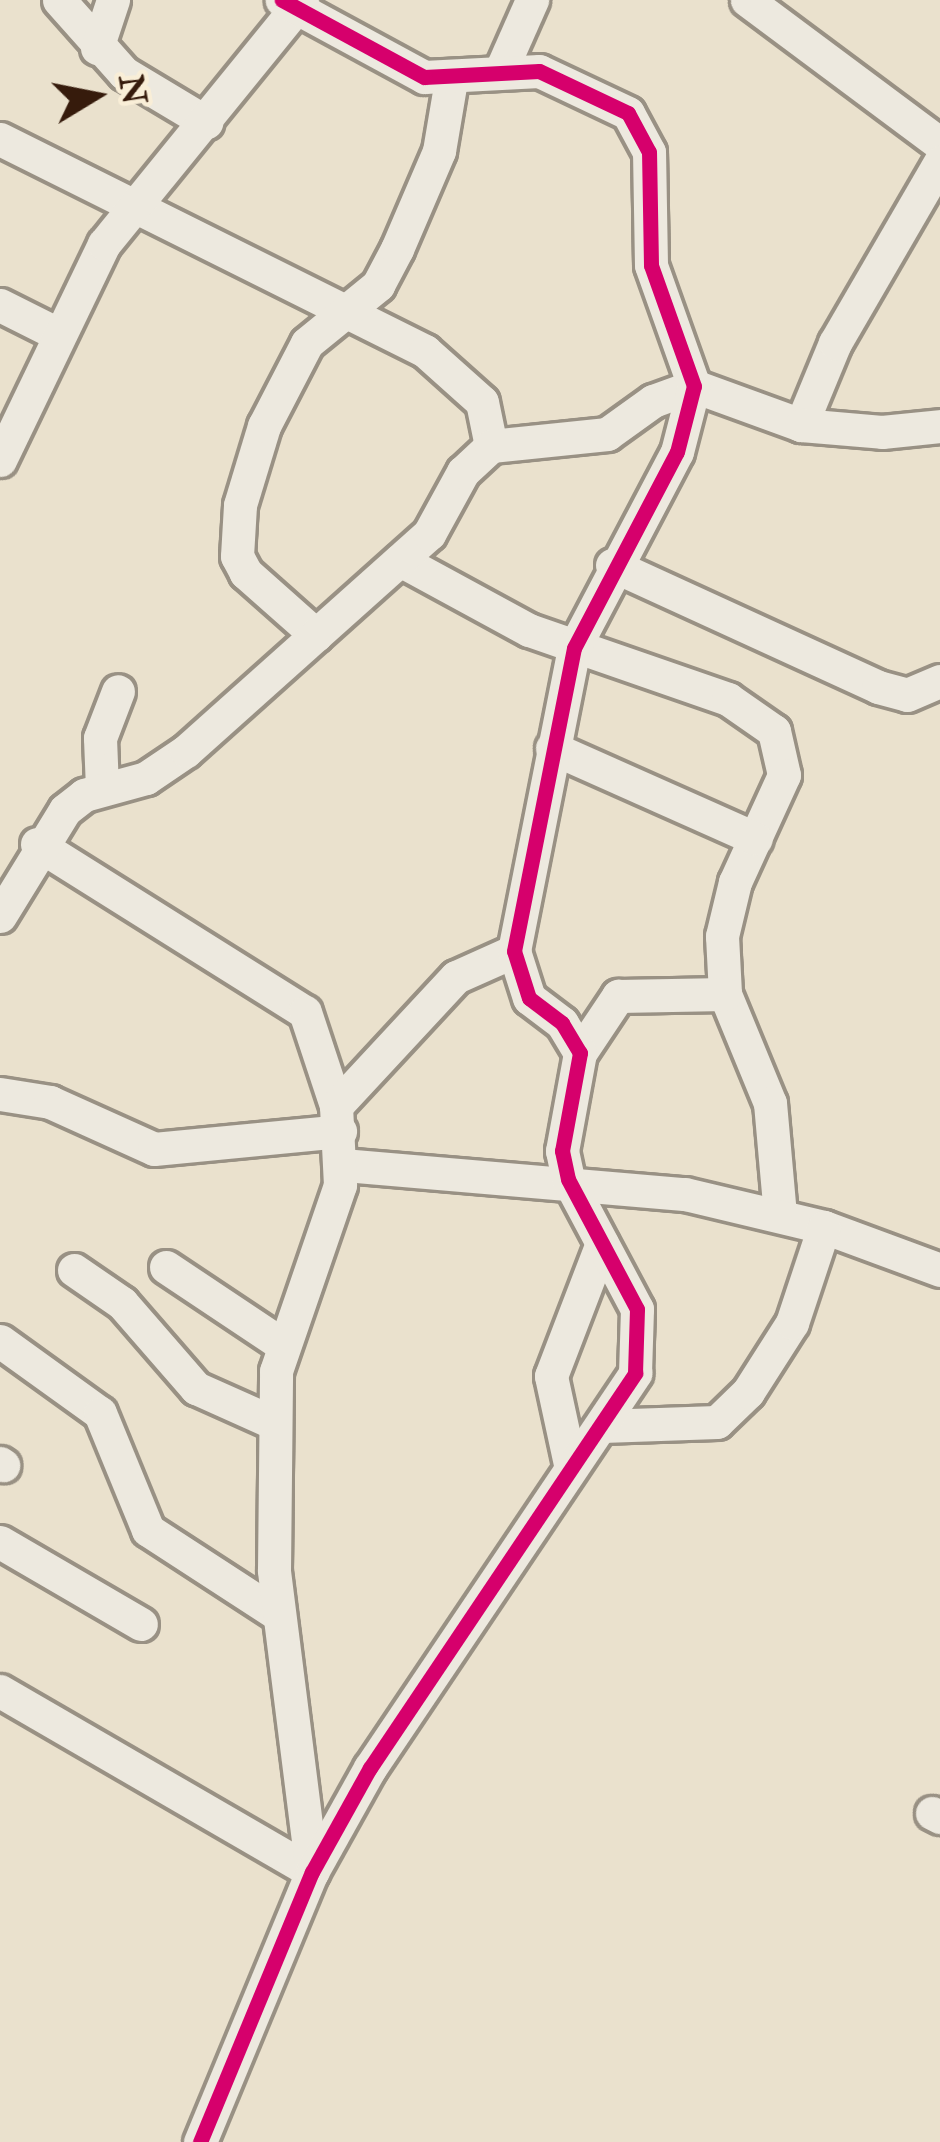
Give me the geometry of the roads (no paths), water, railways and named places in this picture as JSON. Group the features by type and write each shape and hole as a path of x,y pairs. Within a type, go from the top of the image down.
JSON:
{"street":[{"path":"59,0 97,48 154,96 206,122"},
{"path":"97,48 113,0"},
{"path":"501,70 532,0"},
{"path":"747,0 940,144"},
{"path":"0,460 56,333 135,202 206,122 294,2 395,63 451,80 501,70 568,81 605,97 643,130 651,266 694,386 677,452 612,565 574,647 514,951 529,998 562,1023 580,1053"},
{"path":"316,635 246,573 236,530 264,426 291,371 307,343 377,285 409,224 439,151 451,80"},
{"path":"0,139 135,202 425,351 467,386 490,420 491,446"},
{"path":"801,425 870,278 940,162"},
{"path":"0,305 56,333"},
{"path":"0,916 38,844 64,810 102,788 165,768 429,534 463,472 491,446 607,434 653,401 694,386 801,425 882,432 940,426"},
{"path":"400,560 574,647 728,699 774,731 784,775 724,911 725,994 770,1103 780,1215"},
{"path":"612,565 878,687 908,695 940,681"},
{"path":"102,788 100,737 118,692"},
{"path":"552,748 756,839"},
{"path":"38,844 305,1012 340,1134 322,1253 284,1345 272,1422 279,1615 312,1872"},
{"path":"340,1134 456,977 514,951"},
{"path":"200,2142 312,1872 370,1768 635,1373 640,1342 637,1309 568,1179 564,1116 580,1053 618,996 725,994"},
{"path":"0,1094 50,1102 154,1149 340,1134 780,1215 940,1270"},
{"path":"602,1426 716,1422 748,1392 792,1323 824,1227"},
{"path":"570,1464 551,1376 602,1243"},
{"path":"166,1267 284,1345"},
{"path":"74,1270 122,1303 196,1388 272,1422"},
{"path":"0,1340 100,1413 148,1530 279,1615"},
{"path":"0,1542 141,1624"},
{"path":"0,1691 312,1872"}]}
